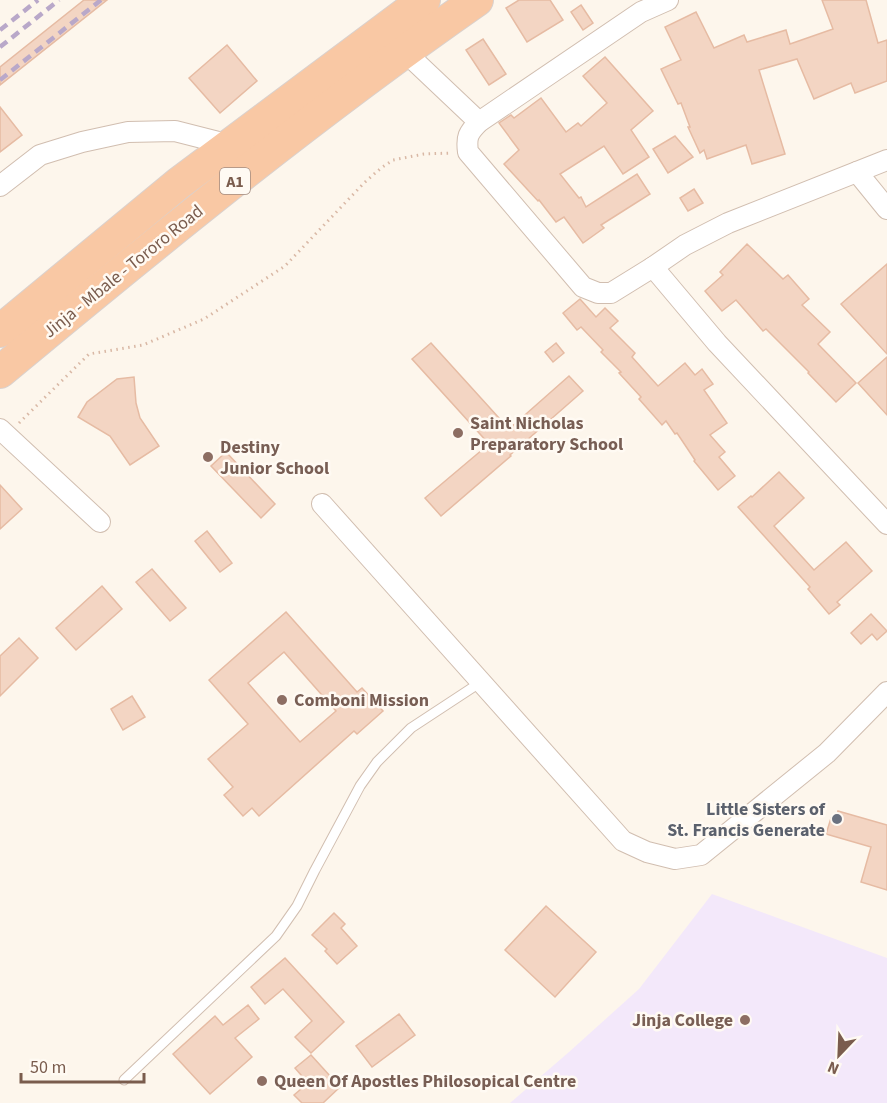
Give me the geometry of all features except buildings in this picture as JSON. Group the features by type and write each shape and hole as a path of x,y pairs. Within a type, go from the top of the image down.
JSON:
{"highway":[{"name":"Jinja - Mbale - Tororo Road","path":"0,331 179,183 424,0"},
{"name":"Jinja - Mbale - Tororo Road","path":"0,372 214,197 404,51 477,0"}],"street":[{"path":"668,0 641,12 479,122 466,140 468,152 583,287 598,293 611,292 685,245 728,223 887,160"},
{"path":"404,51 479,122"},
{"path":"0,186 40,154 128,132 175,131 230,145"},
{"path":"857,172 887,209"},
{"path":"653,267 717,343 887,524"},
{"path":"4,432 100,522"},
{"path":"322,504 623,841 647,852 675,859 701,855 827,753 887,692"}],"lane":[{"path":"124,1080 276,936 297,906 360,786 376,762 411,728 481,682"}],"path":[{"path":"4,432 89,354 143,345 204,319 285,266 364,183 393,160 424,154 468,152"}],"shaded area":[{"name":"Jinja College","path":"712,894 887,958 887,1103 510,1103 639,989"}],"railway":[{"path":"0,30 38,0"},
{"path":"0,47 59,0"},
{"path":"0,80 101,0"}],"place":[{"name":"Saint Nicholas Preparatory School","path":"458,433"},
{"name":"Destiny Junior School","path":"208,457"},
{"name":"Comboni Mission","path":"282,700"},
{"name":"Little Sisters of St. Francis Generate","path":"837,819"},
{"name":"Jinja College","path":"745,1020"},
{"name":"Queen Of Apostles Philosopical Centre","path":"262,1081"}]}
